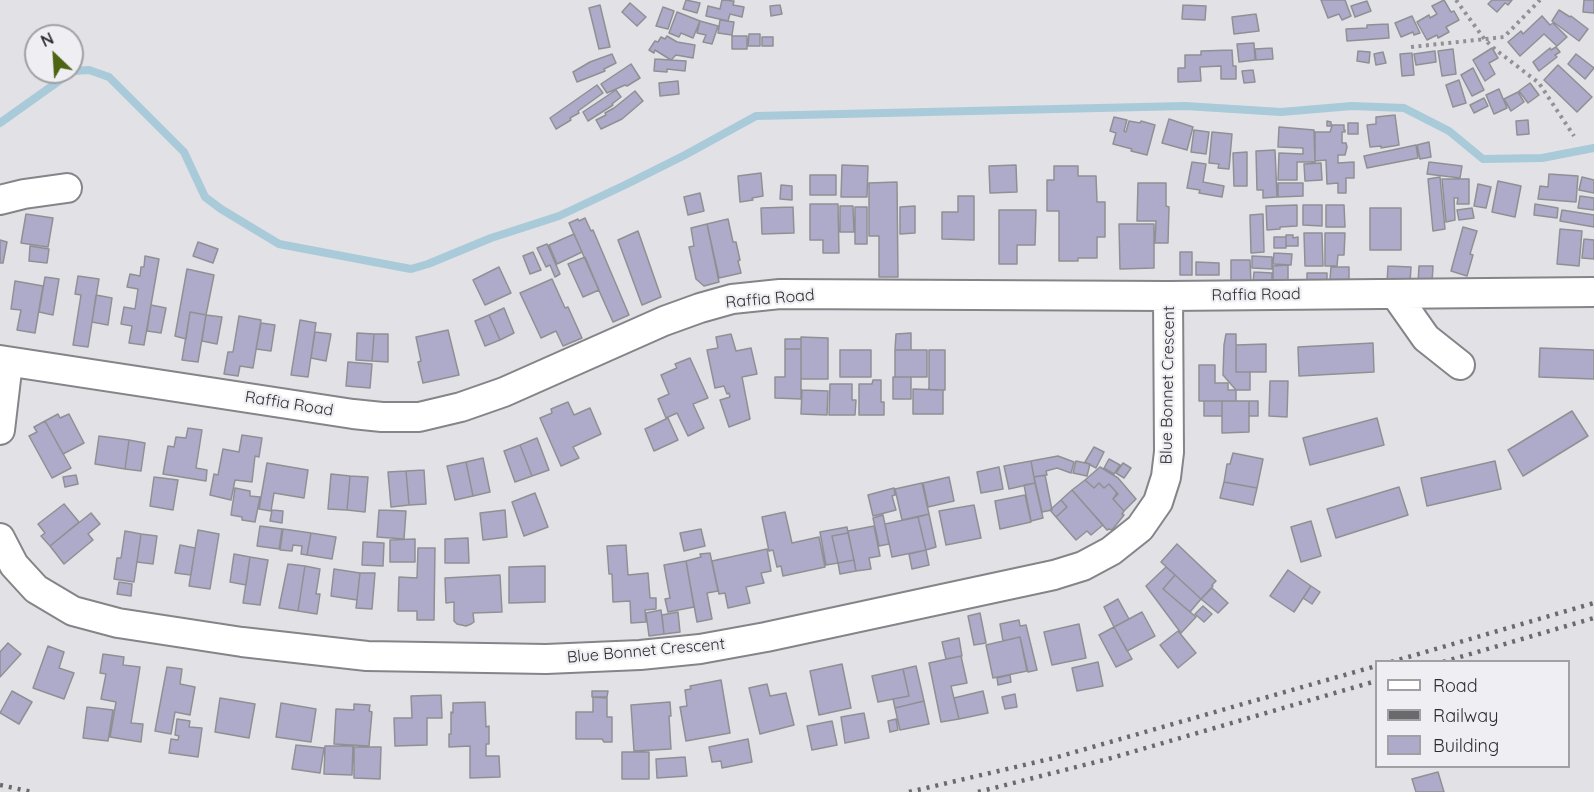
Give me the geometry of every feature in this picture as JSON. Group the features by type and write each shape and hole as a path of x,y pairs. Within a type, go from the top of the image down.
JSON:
{"street":[{"path":"0,200 67,188"},
{"name":"Raffia Road","path":"4,361 353,414 419,417 504,393 664,321 732,299 780,294 1168,296 1594,292"},
{"path":"1395,294 1426,338 1460,365"},
{"name":"Blue Bonnet Crescent","path":"0,538 14,565 36,589 73,610 118,623 242,642 367,656 546,659 640,655 700,649 766,638 958,594 1054,575 1083,566 1111,551 1140,528 1158,502 1166,477 1169,452 1168,296"},
{"path":"0,430 4,361"}],"path":[{"path":"1456,0 1485,40 1539,83 1574,136"},
{"path":"1411,47 1504,37 1540,0"}],"building":[{"path":"686,0 700,3 697,13 683,9"},
{"path":"722,0 734,1 733,5 744,7 742,17 730,14 728,21 706,16 708,6 720,9"},
{"path":"1321,0 1345,0 1351,16 1342,20 1339,14 1328,18"},
{"path":"1444,0 1459,20 1446,27 1449,32 1438,38 1437,35 1427,40 1417,22 1429,15 1430,18 1437,14 1432,6"},
{"path":"1492,0 1512,0 1508,5 1505,3 1497,12 1488,4"},
{"path":"1584,0 1594,0 1594,13 1583,12"},
{"path":"1367,1 1371,11 1355,17 1351,6"},
{"path":"630,3 646,17 637,26 622,12"},
{"path":"600,5 610,47 599,49 589,8"},
{"path":"780,5 782,14 771,16 770,6"},
{"path":"1183,5 1206,6 1205,20 1182,19"},
{"path":"663,7 674,11 668,29 656,26"},
{"path":"1559,10 1588,29 1579,41 1552,21"},
{"path":"677,12 700,21 693,38 681,33 679,37 669,33"},
{"path":"1256,14 1259,31 1234,34 1232,17"},
{"path":"1412,16 1420,33 1414,35 1413,32 1401,37 1395,23"},
{"path":"1542,16 1567,37 1557,46 1544,34 1520,56 1508,42 1521,31 1523,34"},
{"path":"720,20 734,22 732,35 718,33"},
{"path":"700,21 718,26 712,44 703,42 706,35 697,33"},
{"path":"1388,24 1389,38 1347,41 1346,29"},
{"path":"749,34 760,34 760,46 748,46"},
{"path":"667,36 677,42 695,45 693,58 676,55 671,60 655,50 654,53 649,50 655,41 658,42 661,37 665,39"},
{"path":"732,36 747,36 747,49 732,49"},
{"path":"762,37 773,37 773,46 762,46"},
{"path":"1254,43 1255,60 1239,62 1237,44"},
{"path":"1556,47 1560,52 1555,55 1557,57 1539,71 1533,62 1550,48 1551,50"},
{"path":"1272,48 1273,59 1256,60 1255,49"},
{"path":"1492,48 1498,58 1489,63 1495,74 1485,81 1473,60"},
{"path":"1453,49 1456,74 1442,76 1438,51"},
{"path":"1232,50 1236,79 1221,79 1221,66 1200,67 1201,81 1178,82 1178,68 1185,68 1185,55 1201,55 1201,51"},
{"path":"1358,51 1370,52 1369,63 1357,61"},
{"path":"1435,51 1436,62 1416,65 1414,54"},
{"path":"1383,52 1386,63 1376,65 1374,54"},
{"path":"1412,53 1414,75 1402,76 1400,54"},
{"path":"612,54 616,63 604,69 605,71 577,82 573,72 590,62"},
{"path":"1576,54 1594,68 1585,79 1568,64"},
{"path":"655,59 686,61 685,71 667,69 667,72 654,71"},
{"path":"631,64 640,78 627,86 607,93 601,84"},
{"path":"1558,65 1592,97 1577,112 1544,80"},
{"path":"1473,68 1484,90 1472,96 1461,75"},
{"path":"1253,70 1255,82 1244,83 1242,71"},
{"path":"1459,80 1466,103 1453,107 1446,85"},
{"path":"678,81 679,94 660,96 659,83"},
{"path":"1530,83 1539,95 1528,103 1519,91"},
{"path":"597,85 603,93 578,111 579,113 570,118 571,120 556,129 550,118"},
{"path":"1499,89 1507,108 1494,114 1486,95"},
{"path":"616,90 621,97 588,121 583,112"},
{"path":"635,91 643,101 622,119 601,129 596,120 606,115 605,113"},
{"path":"1518,92 1524,102 1511,111 1504,99"},
{"path":"1484,98 1488,106 1474,113 1470,105"},
{"path":"1395,115 1399,145 1370,147 1367,125 1376,124 1376,117"},
{"path":"1114,117 1127,120 1124,131 1126,132 1129,121 1140,123 1141,121 1155,125 1147,155 1113,144 1116,133 1110,131"},
{"path":"1169,119 1193,127 1187,150 1162,143"},
{"path":"1528,120 1529,134 1517,135 1516,121"},
{"path":"1327,121 1331,122 1331,125 1344,125 1342,143 1346,143 1347,147 1345,155 1338,155 1338,163 1354,162 1354,178 1346,178 1346,193 1338,193 1338,183 1327,184 1326,160 1315,161 1315,132 1330,132 1332,126 1327,126"},
{"path":"1348,123 1358,123 1358,134 1348,134"},
{"path":"1279,127 1314,130 1315,162 1297,162 1297,180 1278,180 1279,153 1303,154 1303,148 1278,147"},
{"path":"1194,130 1209,132 1206,154 1191,152"},
{"path":"1212,132 1232,134 1229,169 1218,168 1219,164 1209,163"},
{"path":"1429,142 1431,157 1420,159 1417,145"},
{"path":"1416,145 1418,158 1367,168 1364,156"},
{"path":"1275,150 1277,197 1263,198 1263,190 1257,190 1256,151"},
{"path":"1247,152 1247,186 1234,186 1233,153"},
{"path":"1192,162 1206,164 1203,182 1224,186 1222,197 1199,193 1200,190 1187,188"},
{"path":"1429,162 1462,166 1460,178 1427,174"},
{"path":"1321,163 1322,180 1305,181 1304,164"},
{"path":"842,165 868,166 867,197 841,197"},
{"path":"1016,165 1017,192 990,193 989,166"},
{"path":"1054,166 1078,166 1078,176 1096,176 1097,202 1105,202 1105,237 1097,237 1097,258 1059,261 1059,211 1047,211 1047,180 1054,180"},
{"path":"761,173 763,196 740,202 738,176"},
{"path":"1549,174 1578,176 1576,202 1538,199 1540,186 1548,187"},
{"path":"810,175 836,175 836,195 810,195"},
{"path":"1440,177 1445,229 1433,231 1428,179"},
{"path":"1582,177 1594,180 1594,193 1579,190"},
{"path":"1442,179 1469,179 1469,204 1457,204 1458,198 1454,198 1455,220 1446,222"},
{"path":"1498,181 1521,186 1515,217 1492,212"},
{"path":"897,182 898,277 879,277 879,236 869,236 869,183"},
{"path":"1138,183 1166,183 1166,206 1169,207 1168,243 1155,243 1156,221 1137,221"},
{"path":"1278,183 1303,183 1303,196 1278,197"},
{"path":"1478,184 1491,187 1486,208 1474,206"},
{"path":"781,185 792,186 792,200 780,199"},
{"path":"700,193 704,211 688,215 684,197"},
{"path":"958,196 974,196 974,240 942,239 942,212 958,212"},
{"path":"1580,196 1594,198 1594,210 1578,208"},
{"path":"810,204 838,204 839,253 823,253 823,240 810,240"},
{"path":"1535,204 1558,208 1557,218 1534,215"},
{"path":"1297,205 1297,226 1267,230 1266,206"},
{"path":"1303,205 1322,205 1322,226 1303,225"},
{"path":"1326,205 1344,205 1345,227 1326,227"},
{"path":"840,206 853,206 854,232 840,232"},
{"path":"915,206 915,233 900,234 900,207"},
{"path":"793,207 794,233 762,234 761,208"},
{"path":"855,207 867,207 867,244 855,244"},
{"path":"1370,208 1401,208 1401,250 1370,250"},
{"path":"1472,208 1474,218 1459,220 1457,210"},
{"path":"999,210 1036,210 1035,245 1017,245 1017,264 999,264"},
{"path":"1562,210 1594,215 1594,227 1560,221"},
{"path":"26,214 53,218 48,247 21,243"},
{"path":"1263,214 1264,252 1251,253 1250,215"},
{"path":"585,218 591,231 593,230 629,315 613,322 569,223"},
{"path":"728,219 733,242 736,242 741,273 719,278 707,224"},
{"path":"707,224 719,282 704,286 696,279 689,247 694,246 691,228"},
{"path":"1119,224 1154,224 1154,268 1120,269"},
{"path":"1463,227 1477,231 1470,254 1473,255 1467,276 1451,271"},
{"path":"1560,229 1582,231 1579,266 1557,264"},
{"path":"638,231 661,297 642,305 618,240"},
{"path":"1304,233 1322,233 1323,266 1305,266"},
{"path":"1325,233 1345,233 1344,255 1338,255 1337,266 1325,266"},
{"path":"574,234 582,252 557,264 549,245"},
{"path":"1286,235 1293,235 1293,238 1298,237 1298,246 1286,246"},
{"path":"1274,237 1286,237 1286,248 1274,248"},
{"path":"1584,239 1594,240 1594,259 1582,258"},
{"path":"0,240 7,242 3,263 0,263"},
{"path":"198,242 218,249 213,263 193,256"},
{"path":"547,244 560,274 555,277 550,265 546,267 537,248"},
{"path":"30,246 49,249 47,263 29,261"},
{"path":"533,252 541,270 530,274 523,256"},
{"path":"1180,252 1192,252 1192,275 1180,275"},
{"path":"1274,253 1292,254 1291,265 1273,264"},
{"path":"145,256 159,259 144,345 129,343 132,326 121,324 124,307 135,309 138,289 127,287 130,274 140,276"},
{"path":"1252,256 1272,257 1272,269 1252,268"},
{"path":"585,257 599,290 583,297 568,264"},
{"path":"1231,260 1250,260 1251,284 1231,284"},
{"path":"1196,262 1219,263 1219,275 1196,275"},
{"path":"1288,265 1288,284 1273,285 1273,266"},
{"path":"1388,266 1411,267 1410,283 1387,283"},
{"path":"1419,266 1433,266 1432,283 1418,283"},
{"path":"499,267 511,293 485,305 473,280"},
{"path":"1331,267 1349,267 1349,280 1330,280"},
{"path":"187,269 214,275 206,315 190,312 186,339 175,336"},
{"path":"1254,272 1272,273 1272,284 1253,283"},
{"path":"1307,273 1327,273 1327,284 1307,284"},
{"path":"78,276 99,279 88,347 73,345 81,295 75,294"},
{"path":"45,277 59,279 53,315 39,312"},
{"path":"552,279 582,338 563,346 556,331 541,338 520,293"},
{"path":"15,281 43,286 35,333 17,330 21,310 11,309"},
{"path":"96,295 112,298 108,325 92,322"},
{"path":"151,305 166,308 161,333 147,331"},
{"path":"504,308 514,333 500,340 489,315"},
{"path":"190,312 206,315 198,362 182,360"},
{"path":"206,315 222,317 217,344 202,341"},
{"path":"489,315 500,340 485,346 475,321"},
{"path":"239,316 261,320 253,368 240,366 238,376 224,374 228,352 233,352"},
{"path":"300,320 316,323 308,377 291,375"},
{"path":"261,323 275,325 271,351 256,349"},
{"path":"448,330 459,375 423,383 416,337"},
{"path":"315,332 331,334 326,361 311,358"},
{"path":"357,333 374,334 372,361 356,360"},
{"path":"911,333 911,350 895,350 896,334"},
{"path":"374,334 388,334 388,362 372,361"},
{"path":"731,334 736,351 751,348 757,374 742,377 750,419 729,427 720,400 730,397 729,393 727,394 724,386 715,388 707,350 718,348 716,337"},
{"path":"1226,334 1236,334 1236,372 1250,372 1250,390 1236,390 1223,375"},
{"path":"801,337 828,338 828,379 801,379"},
{"path":"785,339 801,339 801,349 785,349"},
{"path":"1373,343 1374,372 1299,376 1298,347"},
{"path":"1266,344 1266,372 1236,372 1236,345"},
{"path":"1540,348 1594,350 1594,379 1539,377"},
{"path":"785,349 801,349 801,399 775,398 775,377 785,377"},
{"path":"840,350 871,350 871,377 840,377"},
{"path":"895,350 927,350 927,377 895,377"},
{"path":"929,350 945,350 945,390 929,390"},
{"path":"690,358 708,398 693,404 704,428 688,436 677,413 666,418 658,399 669,394 661,375 677,368 675,364"},
{"path":"348,362 372,364 370,388 346,386"},
{"path":"1199,365 1215,365 1215,383 1228,383 1228,390 1236,390 1236,401 1199,401"},
{"path":"893,377 911,377 911,399 893,399"},
{"path":"873,380 881,380 881,402 884,402 884,415 859,415 859,384 872,384"},
{"path":"1270,381 1288,381 1287,417 1269,416"},
{"path":"830,384 852,384 852,400 856,400 855,415 829,415"},
{"path":"913,389 943,390 943,414 913,414"},
{"path":"802,390 828,391 827,415 801,414"},
{"path":"1204,401 1222,401 1222,416 1204,416"},
{"path":"1222,401 1249,401 1249,432 1222,433"},
{"path":"1249,401 1258,401 1258,416 1249,416"},
{"path":"568,402 574,415 590,408 601,434 573,447 579,458 561,466 540,418 552,413 551,409"},
{"path":"1572,411 1588,436 1523,476 1508,450"},
{"path":"58,414 60,418 69,414 84,443 63,454 45,421"},
{"path":"668,418 678,440 654,451 645,429"},
{"path":"1377,418 1384,445 1310,465 1303,438"},
{"path":"45,421 71,468 52,478 29,436 37,432 34,427"},
{"path":"188,428 202,430 196,468 207,470 206,481 163,474 168,446 174,447 176,437 186,438"},
{"path":"242,435 262,438 259,457 255,456 252,482 235,480 231,500 210,495 214,474 218,475 223,449 239,452"},
{"path":"99,436 129,440 125,469 95,464"},
{"path":"537,438 549,470 532,476 520,445"},
{"path":"129,440 145,443 141,471 125,469"},
{"path":"520,445 532,476 515,482 504,451"},
{"path":"1094,447 1104,452 1096,468 1085,462"},
{"path":"1233,453 1263,459 1257,488 1224,482 1227,464 1230,464"},
{"path":"1058,456 1074,462 1071,473 1057,468 1046,471 1047,475 1034,477 1031,461"},
{"path":"483,458 490,492 473,496 466,462"},
{"path":"1109,459 1120,465 1114,474 1104,468"},
{"path":"1031,461 1035,483 1009,489 1004,466"},
{"path":"1076,461 1090,464 1087,476 1073,473"},
{"path":"1495,461 1501,489 1427,506 1421,478"},
{"path":"466,462 473,496 455,500 447,466"},
{"path":"267,463 308,470 304,498 274,493 271,511 259,509"},
{"path":"1123,463 1131,468 1124,478 1116,473"},
{"path":"999,467 1003,489 981,493 977,472"},
{"path":"1100,467 1118,478 1136,499 1124,511 1113,499 1117,493 1109,484 1104,488 1099,483 1094,488 1085,480"},
{"path":"424,470 426,504 409,505 406,471"},
{"path":"406,471 409,505 391,507 388,472"},
{"path":"331,474 350,476 347,510 328,509"},
{"path":"76,475 78,484 65,487 63,477"},
{"path":"1045,475 1052,510 1042,512 1034,477"},
{"path":"350,476 368,477 365,512 347,510"},
{"path":"154,477 178,480 173,510 150,506"},
{"path":"949,477 954,501 928,507 923,483"},
{"path":"1085,480 1094,488 1099,483 1104,488 1109,484 1118,494 1113,499 1124,511 1122,514 1124,515 1112,530 1107,530 1072,490"},
{"path":"1224,482 1257,488 1253,505 1220,498"},
{"path":"922,483 929,514 902,520 895,489"},
{"path":"1035,483 1043,518 1031,521 1024,485"},
{"path":"1399,487 1408,515 1336,538 1327,509"},
{"path":"235,488 250,491 250,496 260,497 255,522 231,515"},
{"path":"894,488 895,495 892,496 896,510 873,516 868,495"},
{"path":"1072,490 1103,525 1091,535 1087,531 1076,540 1056,517 1067,507 1061,500"},
{"path":"535,493 548,527 524,536 512,502"},
{"path":"1025,495 1031,522 1000,529 995,501"},
{"path":"1061,500 1067,507 1056,517 1050,510"},
{"path":"64,504 79,522 50,546 41,536 45,533 38,524"},
{"path":"974,505 981,538 946,545 939,511"},
{"path":"272,510 283,511 282,523 270,521"},
{"path":"379,510 406,511 404,539 377,537"},
{"path":"505,510 507,537 483,540 480,513"},
{"path":"785,512 792,543 819,537 825,567 783,576 781,566 777,567 773,550 769,551 762,517"},
{"path":"91,513 100,524 88,534 93,540 64,564 50,546"},
{"path":"929,514 936,547 926,550 918,517"},
{"path":"883,515 889,544 879,546 873,518"},
{"path":"918,517 926,550 892,557 885,524"},
{"path":"1311,521 1321,556 1301,562 1291,527"},
{"path":"260,526 282,529 279,549 257,546"},
{"path":"874,526 880,556 869,558 871,569 856,571 848,531"},
{"path":"847,527 848,533 832,536 838,563 826,565 820,532"},
{"path":"283,529 311,533 307,555 301,554 302,546 293,545 292,551 280,550"},
{"path":"701,529 705,546 684,551 680,533"},
{"path":"198,530 219,534 210,589 189,586"},
{"path":"125,531 141,534 134,582 114,579 117,558 121,558"},
{"path":"311,533 336,537 332,559 307,555"},
{"path":"848,533 854,560 838,563 832,536"},
{"path":"141,534 157,536 153,564 137,562"},
{"path":"468,538 469,563 445,563 445,539"},
{"path":"415,539 415,562 390,562 390,540"},
{"path":"363,542 384,543 383,566 362,565"},
{"path":"1177,544 1216,581 1201,599 1161,562"},
{"path":"180,545 195,548 191,575 175,573"},
{"path":"626,545 628,575 648,573 650,598 656,598 656,609 645,610 646,622 631,623 630,601 613,602 612,574 609,574 607,546"},
{"path":"418,548 435,548 434,620 417,620 417,611 398,611 399,577 417,578"},
{"path":"767,549 771,571 761,573 764,583 746,587 750,603 728,608 725,593 719,594 712,561"},
{"path":"926,550 929,565 912,569 909,554"},
{"path":"710,553 718,591 707,593 712,619 697,622 686,561 701,557 700,554"},
{"path":"234,554 250,557 246,585 230,582"},
{"path":"250,557 268,560 260,605 243,603"},
{"path":"854,560 856,571 840,574 838,563"},
{"path":"686,561 694,607 668,612 665,599 670,598 664,565"},
{"path":"288,564 305,566 298,611 279,608"},
{"path":"305,566 320,569 316,594 320,594 317,614 298,611"},
{"path":"545,566 545,602 509,603 509,567"},
{"path":"1166,567 1175,575 1163,589 1196,617 1181,633 1146,586"},
{"path":"334,569 360,573 357,600 331,596"},
{"path":"1288,570 1311,586 1294,612 1270,596"},
{"path":"360,573 375,573 372,609 356,608"},
{"path":"500,575 502,612 473,613 474,622 466,626 457,624 454,621 454,602 446,603 445,578"},
{"path":"1175,575 1201,599 1190,612 1163,589"},
{"path":"119,582 132,584 131,596 117,594"},
{"path":"1311,586 1320,592 1312,604 1303,598"},
{"path":"1212,588 1228,603 1218,613 1201,599"},
{"path":"1118,599 1129,619 1114,627 1104,607"},
{"path":"1203,606 1212,614 1204,622 1195,614"},
{"path":"661,610 664,634 649,636 646,613"},
{"path":"678,612 680,632 664,634 662,615"},
{"path":"1142,612 1155,636 1127,651 1114,627"},
{"path":"980,613 986,643 974,645 968,616"},
{"path":"1019,620 1020,626 1026,625 1037,670 1028,672 1020,637 1003,641 1000,624"},
{"path":"1079,624 1086,658 1052,665 1044,632"},
{"path":"1114,627 1132,659 1116,667 1099,635"},
{"path":"1178,631 1196,653 1178,668 1160,645"},
{"path":"1020,637 1027,671 993,678 986,645"},
{"path":"959,638 962,656 946,659 942,642"},
{"path":"8,643 21,654 0,677 0,652"},
{"path":"48,646 64,652 59,668 74,673 64,699 33,688"},
{"path":"103,654 124,657 123,665 140,667 131,723 143,724 141,742 110,737 116,702 101,699 106,674 100,673"},
{"path":"961,656 967,683 951,686 959,719 941,722 929,663"},
{"path":"1098,662 1103,686 1077,691 1072,668"},
{"path":"842,664 851,708 819,715 810,671"},
{"path":"916,666 924,701 895,708 893,699 909,696 903,669"},
{"path":"167,667 182,669 180,684 195,687 190,715 175,712 171,734 155,731"},
{"path":"903,669 909,696 878,702 872,676"},
{"path":"1010,675 1011,682 998,685 997,678"},
{"path":"721,680 730,733 686,741 680,707 687,706 685,690 691,689 690,686"},
{"path":"767,684 770,696 786,693 794,725 760,734 749,688"},
{"path":"12,691 32,702 19,724 0,713"},
{"path":"592,691 608,691 607,697 592,697"},
{"path":"983,691 988,713 959,719 954,698"},
{"path":"1015,694 1017,707 1005,709 1002,697"},
{"path":"441,695 442,718 427,718 427,745 395,746 394,718 412,718 411,696"},
{"path":"593,697 607,698 607,717 612,717 612,742 604,742 602,739 576,739 576,712 593,712"},
{"path":"220,698 255,704 249,738 215,732"},
{"path":"924,701 929,724 900,730 895,708"},
{"path":"485,702 486,727 489,726 486,756 499,756 500,777 470,778 470,746 449,747 451,712 453,713 453,703"},
{"path":"670,702 671,749 634,751 631,705"},
{"path":"281,703 316,709 311,742 276,737"},
{"path":"354,704 370,705 369,711 372,712 369,746 334,744 336,709 354,710"},
{"path":"87,707 113,710 108,741 83,738"},
{"path":"864,713 869,738 845,743 841,717"},
{"path":"177,719 190,721 189,727 202,728 198,757 169,753 171,739 178,740 179,736 175,735"},
{"path":"896,719 898,730 890,732 888,721"},
{"path":"832,721 837,745 812,750 807,726"},
{"path":"748,739 752,762 722,768 721,761 712,762 709,747"},
{"path":"296,745 324,748 320,773 292,769"},
{"path":"325,746 353,746 352,775 324,774"},
{"path":"354,747 381,747 380,779 354,778"},
{"path":"622,752 649,752 649,779 622,779"},
{"path":"685,757 687,776 657,778 656,759"},
{"path":"1438,772 1444,792 1416,792 1412,779"}],"waterway":[{"path":"0,123 73,71 89,70 109,77 184,152 205,197 221,209 279,244 411,269 491,238 559,216 685,155 756,116 1185,106 1281,112 1352,106 1404,108 1449,131 1483,159 1542,158 1594,148"}],"railway":[{"path":"1398,660 1594,603"},
{"path":"1450,660 1594,618"},
{"path":"909,792 1054,758 1375,666"},
{"path":"978,792 1108,759 1375,681"},
{"path":"0,785 32,792"}]}
